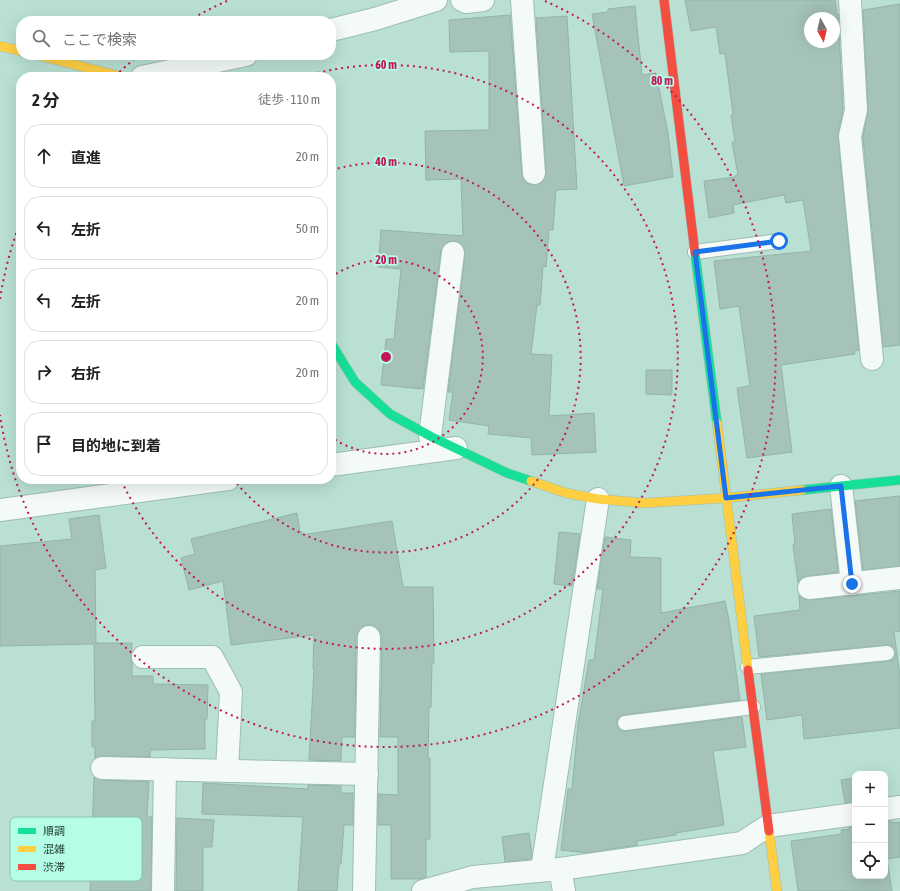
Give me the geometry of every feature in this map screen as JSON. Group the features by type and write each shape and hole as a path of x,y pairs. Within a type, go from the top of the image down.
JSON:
{"street":[{"path":"336,29 375,19 436,0"},
{"path":"462,0 466,2 483,0"},
{"path":"522,0 534,173"},
{"path":"664,0 777,891"},
{"path":"850,0 856,110 850,136 872,359"},
{"path":"0,46 16,50"},
{"path":"58,60 109,72"},
{"path":"166,72 222,60"},
{"path":"430,436 453,253"},
{"path":"336,351 355,382 390,414 430,436 507,473 566,493 598,500 644,503 726,498 900,480"},
{"path":"336,464 456,448"},
{"path":"0,510 178,484"},
{"path":"841,486 852,584"},
{"path":"564,891 551,870 598,500"},
{"path":"809,588 900,578"},
{"path":"364,891 369,638"},
{"path":"143,657 212,657 231,692 227,771"},
{"path":"102,768 367,774"},
{"path":"163,891 165,769"},
{"path":"888,809 900,807"},
{"path":"423,891 473,877 551,870 742,843 768,826 852,814"}],"lane":[{"path":"695,252 779,241"},
{"path":"748,667 887,653"},
{"path":"625,723 753,707"}],"building":[{"path":"685,0 835,0 837,12 804,12 804,48 840,48 843,109 838,137 859,350 854,351 855,354 781,365 792,452 747,458 737,388 750,386 739,306 720,309 714,261 811,251 803,200 786,203 784,195 733,205 734,213 709,218 704,181 735,177 738,175 732,142 735,142 731,115 733,114 725,53 720,54 716,27 691,31"},
{"path":"900,4 900,345 883,347 863,137 868,110 863,10"},
{"path":"635,6 642,75 656,73 668,133 673,177 624,186 592,14 608,12 608,9"},
{"path":"510,15 522,174 524,180 528,184 534,185 541,183 545,178 546,172 536,18 567,16 577,189 556,190 553,230 549,230 546,267 543,266 540,305 537,305 531,354 552,355 549,416 594,413 596,452 532,455 531,438 488,434 489,426 449,420 453,392 448,392 465,255 464,248 460,243 455,241 448,242 443,246 441,251 423,389 381,385 386,339 394,339 401,269 378,267 381,230 463,236 461,179 426,180 425,131 489,130 489,51 450,52 449,20"},
{"path":"646,370 672,370 672,395 646,394"},
{"path":"900,496 900,566 863,570 855,501"},
{"path":"831,509 838,572 807,576 801,578 798,583 793,545 795,544 792,514"},
{"path":"297,513 300,532 302,532 302,535 392,521 403,587 433,587 434,663 432,663 431,707 429,707 428,758 430,758 430,839 426,839 426,877 419,879 391,879 391,825 378,825 378,794 398,795 398,737 380,737 382,637 380,631 375,626 363,626 358,631 356,637 355,737 342,737 341,761 309,760 314,669 314,635 231,645 223,581 189,590 181,558 195,554 191,539"},
{"path":"99,515 106,568 95,570 96,643 132,643 132,676 153,676 153,684 208,685 207,719 205,719 205,749 150,750 150,757 102,756 95,758 95,747 92,747 92,721 95,721 94,644 0,646 0,546 72,539 69,519"},
{"path":"559,532 580,534 572,586 554,584"},
{"path":"605,537 631,540 630,557 661,558 661,613 725,601 740,700 624,715 617,719 618,728 621,731 626,731 742,717 746,747 713,751 724,825 637,841 637,845 587,853 561,850 568,789 572,789 578,724 589,660 594,660 603,589 597,589"},
{"path":"900,591 900,631 894,632 900,676 900,728 804,739 802,715 767,720 761,674 888,661 895,657 895,652 891,645 886,645 759,657 754,616 800,610 799,595 804,599 810,600"},
{"path":"94,777 102,780 149,782 147,817 152,817 151,891 90,891 90,881 142,881 142,817 93,817"},
{"path":"852,778 852,802 845,803 841,780"},
{"path":"203,783 308,789 308,785 341,786 341,793 353,793 353,825 344,825 337,891 298,891 303,817 202,814"},
{"path":"177,818 214,820 212,847 203,847 203,891 176,891"},
{"path":"888,821 891,821 892,823 900,822 900,857 888,859"},
{"path":"849,827 852,827 852,879 888,879 888,865 892,891 798,891 791,841 842,834 841,830 849,829"},
{"path":"529,833 532,855 531,859 505,862 502,837"}],"traffic: fast":[{"path":"695,253 717,423"},
{"path":"336,351 355,382 390,414 430,436 507,473 531,481"},
{"path":"802,490 900,480"}],"traffic: slow":[{"path":"0,46 16,50"},
{"path":"57,60 103,72"},
{"path":"717,423 748,670"},
{"path":"531,481 566,493 598,499 644,503 726,498 802,490"},
{"path":"769,831 777,891"}],"traffic: jam":[{"path":"664,0 695,253"},
{"path":"748,670 769,831"}],"route":[{"path":"779,241 695,252 726,498 841,486 852,584"}]}
